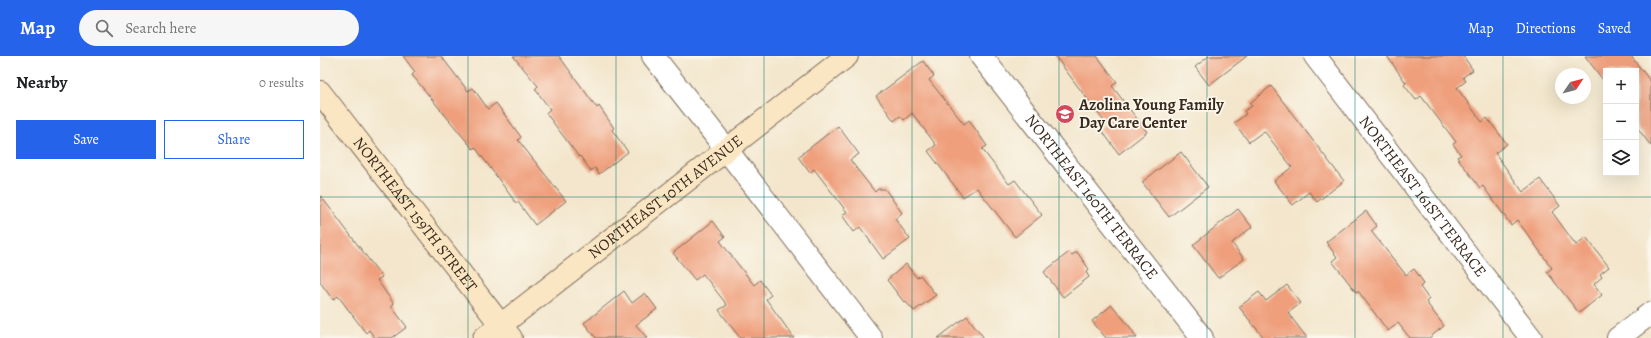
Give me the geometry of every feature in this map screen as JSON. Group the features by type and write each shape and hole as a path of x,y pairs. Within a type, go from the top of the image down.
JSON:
{"street":[{"path":"653,56 871,338"},
{"name":"NORTHEAST 10TH AVENUE","path":"498,334 726,149 847,56"},
{"name":"NORTHEAST 160TH TERRACE","path":"981,56 1202,338"},
{"name":"NORTHEAST 161ST TERRACE","path":"1315,56 1531,338"},
{"name":"NORTHEAST 159TH STREET","path":"320,92 498,334"},
{"path":"1618,338 1651,313"}],"building":[{"path":"403,56 441,56 468,91 473,88 488,109 496,103 521,137 518,140 566,201 535,225 518,202 516,203 475,147 473,149 412,75 415,72"},
{"path":"513,56 559,56 597,108 599,106 614,128 612,130 628,152 599,174 595,168 591,171 546,113 550,109 535,89 538,86"},
{"path":"1055,56 1097,56 1117,82 1112,86 1147,132 1119,154 1100,128 1106,124"},
{"path":"1209,56 1247,56 1209,85 1195,67"},
{"path":"1387,56 1463,56 1473,70 1463,77 1466,81 1457,88 1482,122 1487,118 1507,144 1495,153 1523,192 1540,179 1560,206 1552,212 1576,245 1586,237 1609,267 1600,274 1602,277 1594,284 1602,295 1579,313 1547,272 1552,268 1517,220 1511,225 1483,186 1480,188 1457,157 1461,155 1453,144 1456,142 1421,96 1416,100 1404,85 1406,83"},
{"path":"1585,56 1631,56 1651,82 1651,146 1639,130 1639,68 1603,68 1603,80"},
{"path":"923,61 934,76 929,80 964,124 969,120 987,146 982,149 1009,184 1015,180 1042,215 1015,237 977,188 963,197 928,151 936,145 912,113 904,120 900,116 894,121 876,96"},
{"path":"1271,86 1344,181 1317,202 1309,192 1293,205 1274,181 1292,167 1264,131 1249,142 1234,123 1246,114 1244,111 1252,106 1250,103"},
{"path":"838,126 859,154 850,160 875,192 878,189 885,189 902,213 895,219 910,239 883,259 860,227 854,232 842,215 847,212 814,169 810,173 798,157"},
{"path":"1181,152 1208,187 1169,217 1142,182"},
{"path":"320,195 382,277 377,280 394,304 391,306 407,327 392,338 375,338 369,330 366,333 338,296 333,300 320,282"},
{"path":"1238,209 1252,227 1232,243 1244,259 1218,278 1193,245"},
{"path":"1366,211 1377,226 1371,231 1406,275 1414,269 1424,283 1420,287 1429,299 1426,302 1444,326 1429,338 1410,338 1398,323 1388,331 1358,291 1356,292 1332,261 1337,257 1326,242"},
{"path":"713,221 725,237 720,241 754,285 760,280 771,295 766,299 794,338 740,338 719,310 727,305 703,274 695,280 673,253"},
{"path":"1069,252 1072,255 1077,252 1089,269 1086,272 1089,277 1063,297 1044,272"},
{"path":"906,264 917,278 920,275 936,295 914,311 905,301 904,302 887,280"},
{"path":"1287,285 1301,303 1288,313 1307,338 1264,338 1239,307 1259,292 1266,301"},
{"path":"624,291 632,303 645,293 657,309 636,325 647,338 596,338 584,323"},
{"path":"1112,305 1137,338 1106,338 1092,321"},
{"path":"967,316 984,338 938,338"}],"place":[{"name":"Azolina Young Family Day Care Center","path":"1065,114"}]}
